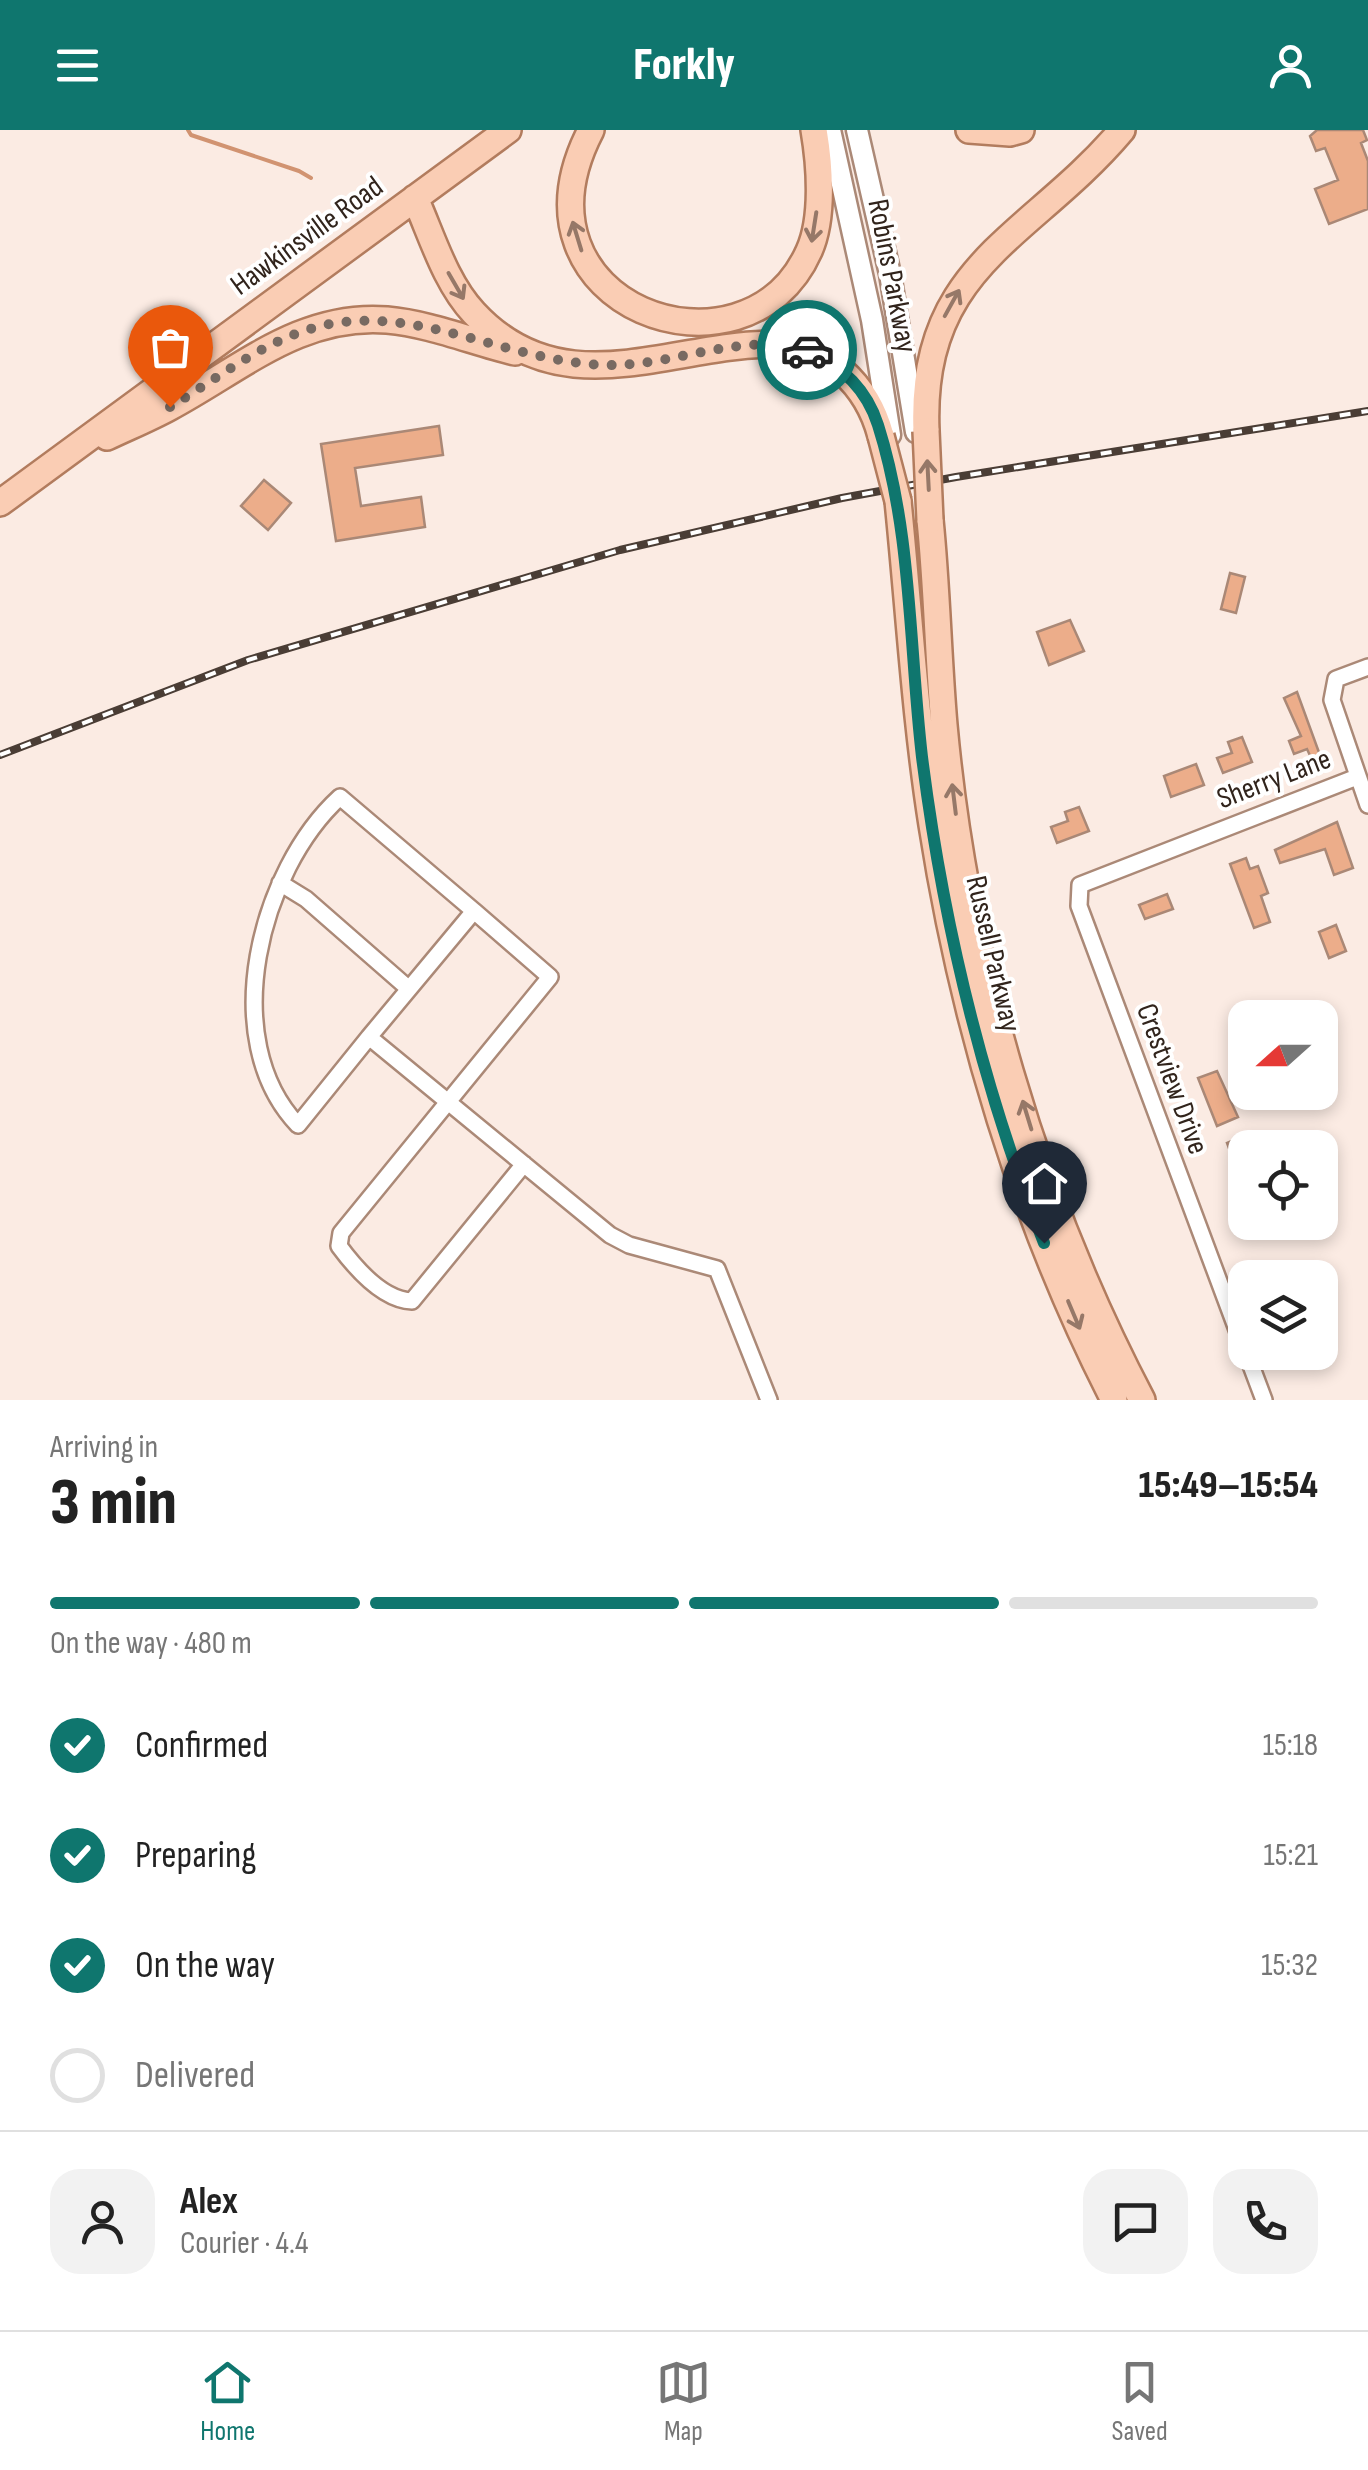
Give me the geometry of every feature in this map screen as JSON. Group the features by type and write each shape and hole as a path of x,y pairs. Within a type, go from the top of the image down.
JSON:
{"main road":[{"path":"591,130 572,180 572,220 584,258 607,287 646,315 688,322 726,318 763,303 790,280 814,236 814,130"},
{"path":"969,130 1021,130"},
{"name":"Russell Parkway","path":"1122,130 1086,168 979,264 954,296 938,330 927,372 921,431 944,725 956,819 986,969 1047,1177 1082,1269 1142,1400"},
{"name":"Hawkinsville Road","path":"0,503 502,133"},
{"path":"416,198 446,270 472,311 503,336 539,357"},
{"name":"Russell Parkway","path":"53,463 170,407 274,344 316,327 370,319 400,322 539,357 618,365 758,345 799,348 845,373 868,402 886,436 898,501 932,826 970,1011 999,1115 1032,1211 1080,1330 1114,1400"}],"street":[{"name":"Robins Parkway","path":"830,130 872,320 886,436"},
{"name":"Robins Parkway","path":"857,130 921,431"},
{"name":"Sherry Lane","path":"1084,883 1357,776 1332,700 1332,686 1336,679 1368,667"},
{"path":"1357,776 1368,806"},
{"path":"474,911 298,1125 278,1105 259,1043 254,980 262,933 280,883 322,814 340,797 474,911 550,978 342,1233 340,1246 353,1266 397,1300 412,1301 524,1164"},
{"path":"280,883 306,898 410,989"},
{"name":"Crestview Drive","path":"1084,883 1080,885 1079,906 1228,1306"},
{"path":"369,1038 610,1235 629,1245 717,1269 769,1400"},
{"name":"Crestview Drive","path":"1252,1370 1264,1400"}],"building":[{"path":"1317,130 1363,130 1367,140 1361,143 1368,161 1368,209 1329,224 1315,189 1338,180 1325,148 1316,151 1310,136"},
{"path":"439,426 443,455 355,468 361,506 421,497 425,527 336,541 321,444"},
{"path":"264,480 291,503 268,530 241,506"},
{"path":"1230,573 1245,577 1236,613 1221,609"},
{"path":"1070,620 1084,651 1049,665 1037,632"},
{"path":"1297,692 1321,758 1313,762 1307,749 1294,754 1289,741 1301,736 1284,698"},
{"path":"1242,737 1252,762 1223,773 1217,758 1232,753 1228,742"},
{"path":"1196,764 1204,785 1171,797 1164,776"},
{"path":"1079,807 1089,831 1057,843 1051,827 1068,821 1065,812"},
{"path":"1337,822 1353,868 1334,875 1325,849 1280,863 1275,850"},
{"path":"1246,858 1250,869 1258,866 1268,893 1261,896 1270,922 1254,928 1230,864"},
{"path":"1167,894 1173,909 1145,919 1139,905"},
{"path":"1336,925 1346,951 1329,958 1319,932"},
{"path":"1217,1071 1228,1095 1228,1110 1235,1110 1238,1117 1217,1126 1198,1078"}],"waterway":[{"path":"188,130 191,135 311,178"}],"railway":[{"path":"0,755 248,660 620,550 842,498 1368,411"}],"way so far":[{"path":"170,407 288,336 337,322 370,319 400,322 578,364 656,362 774,344 807,350"}],"route":[{"path":"807,350 845,373 868,402 898,501 923,759 955,946 999,1115 1044,1243"}]}
